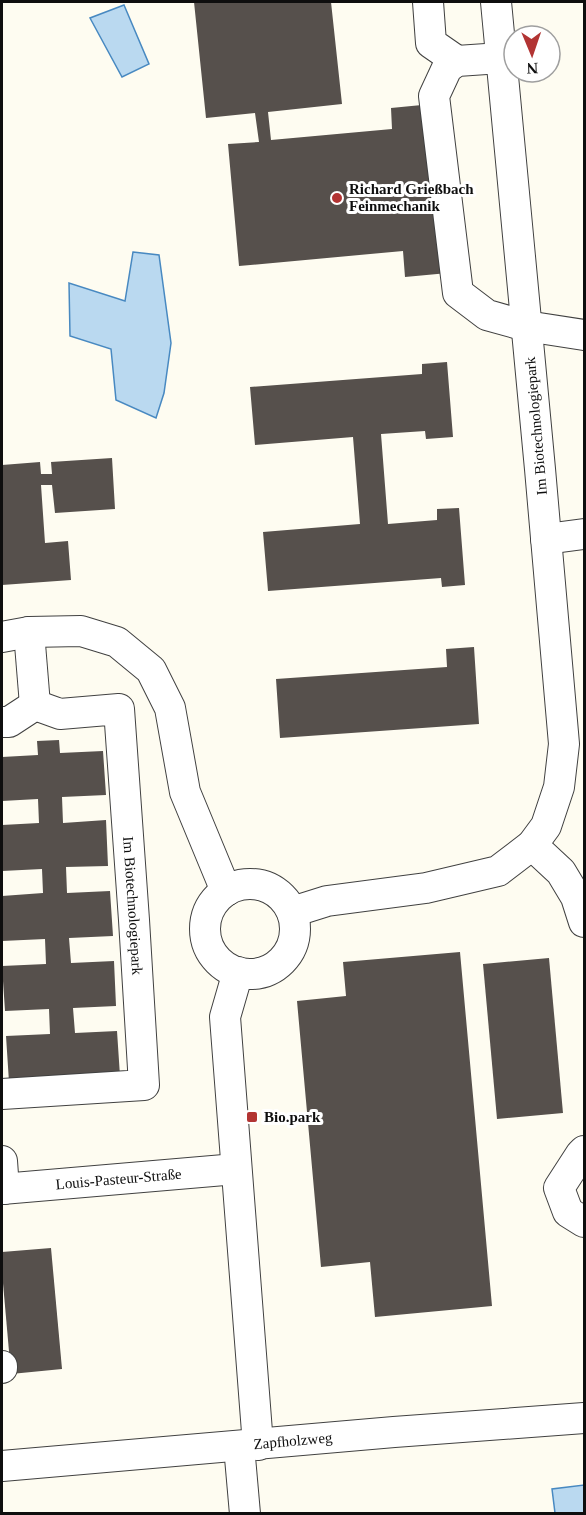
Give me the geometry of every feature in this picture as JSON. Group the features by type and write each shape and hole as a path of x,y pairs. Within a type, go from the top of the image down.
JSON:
{"street":[{"path":"428,2 431,44 457,61"},
{"name":"Im Biotechnologiepark","path":"292,912 327,901 426,888 498,871 532,845 546,826 574,743 546,539 496,2"},
{"path":"501,58 457,61 447,68 434,96 458,293 487,315 526,326 585,335"},
{"path":"546,539 585,534"},
{"path":"2,722 9,722 35,705 15,634 81,631 117,642 151,670 170,708 185,792 226,891"},
{"name":"Im Biotechnologiepark","path":"2,1094 144,1085 135,920 119,709 60,714 35,705"},
{"path":"532,845 561,872 582,905"},
{"path":"238,885 264,886 276,892 285,900 292,912 295,926 294,940 288,953 279,963 266,970 253,974 238,972 225,966 214,956 207,942 205,928 208,913 215,901 226,891 238,885"},
{"path":"238,972 225,1017 236,1168 248,1445 245,1514"},
{"path":"585,1151 559,1188 568,1212 585,1222"},
{"name":"Louis-Pasteur-Straße","path":"2,1180 236,1168"},
{"name":"Zapfholzweg","path":"2,1466 585,1418"}],"water":[{"path":"124,5 149,64 122,77 90,18"},
{"path":"133,252 159,255 171,343 164,393 156,418 116,400 111,349 70,336 69,283 125,301"},
{"path":"584,1485 584,1513 555,1513 552,1489"}],"building":[{"name":"Richard Grießbach Feinmechanik","path":"194,2 331,2 342,104 268,112 271,140 392,129 391,108 432,104 448,273 405,277 403,251 239,266 228,144 259,142 255,113 206,118"},
{"path":"447,362 453,437 426,439 425,431 381,434 388,524 437,520 437,509 459,508 465,585 442,587 441,578 268,591 263,532 360,524 353,437 255,445 250,387 422,374 422,364"},
{"path":"112,458 115,509 55,513 52,485 41,485 45,543 68,541 71,580 2,585 2,465 40,462 41,474 52,474 51,462"},
{"path":"474,647 479,724 280,738 276,679 447,667 446,649"},
{"path":"59,740 60,753 103,751 106,795 62,797 63,823 106,820 108,866 66,867 67,893 110,891 113,936 69,938 71,963 114,961 116,1006 73,1008 75,1033 117,1031 120,1076 9,1082 6,1036 50,1034 49,1009 5,1011 2,966 46,964 45,939 2,941 2,896 43,893 42,869 2,871 2,825 39,823 38,799 2,801 2,757 38,755 37,741"},
{"path":"460,952 492,1306 375,1317 370,1262 321,1267 297,1001 346,996 343,962"},
{"path":"549,958 563,1113 497,1119 483,964"},
{"path":"51,1248 62,1369 11,1374 2,1252"}],"place":[{"name":"Richard Grießbach Feinmechanik","path":"337,198"},
{"name":"Bio.park","path":"252,1117"}]}
